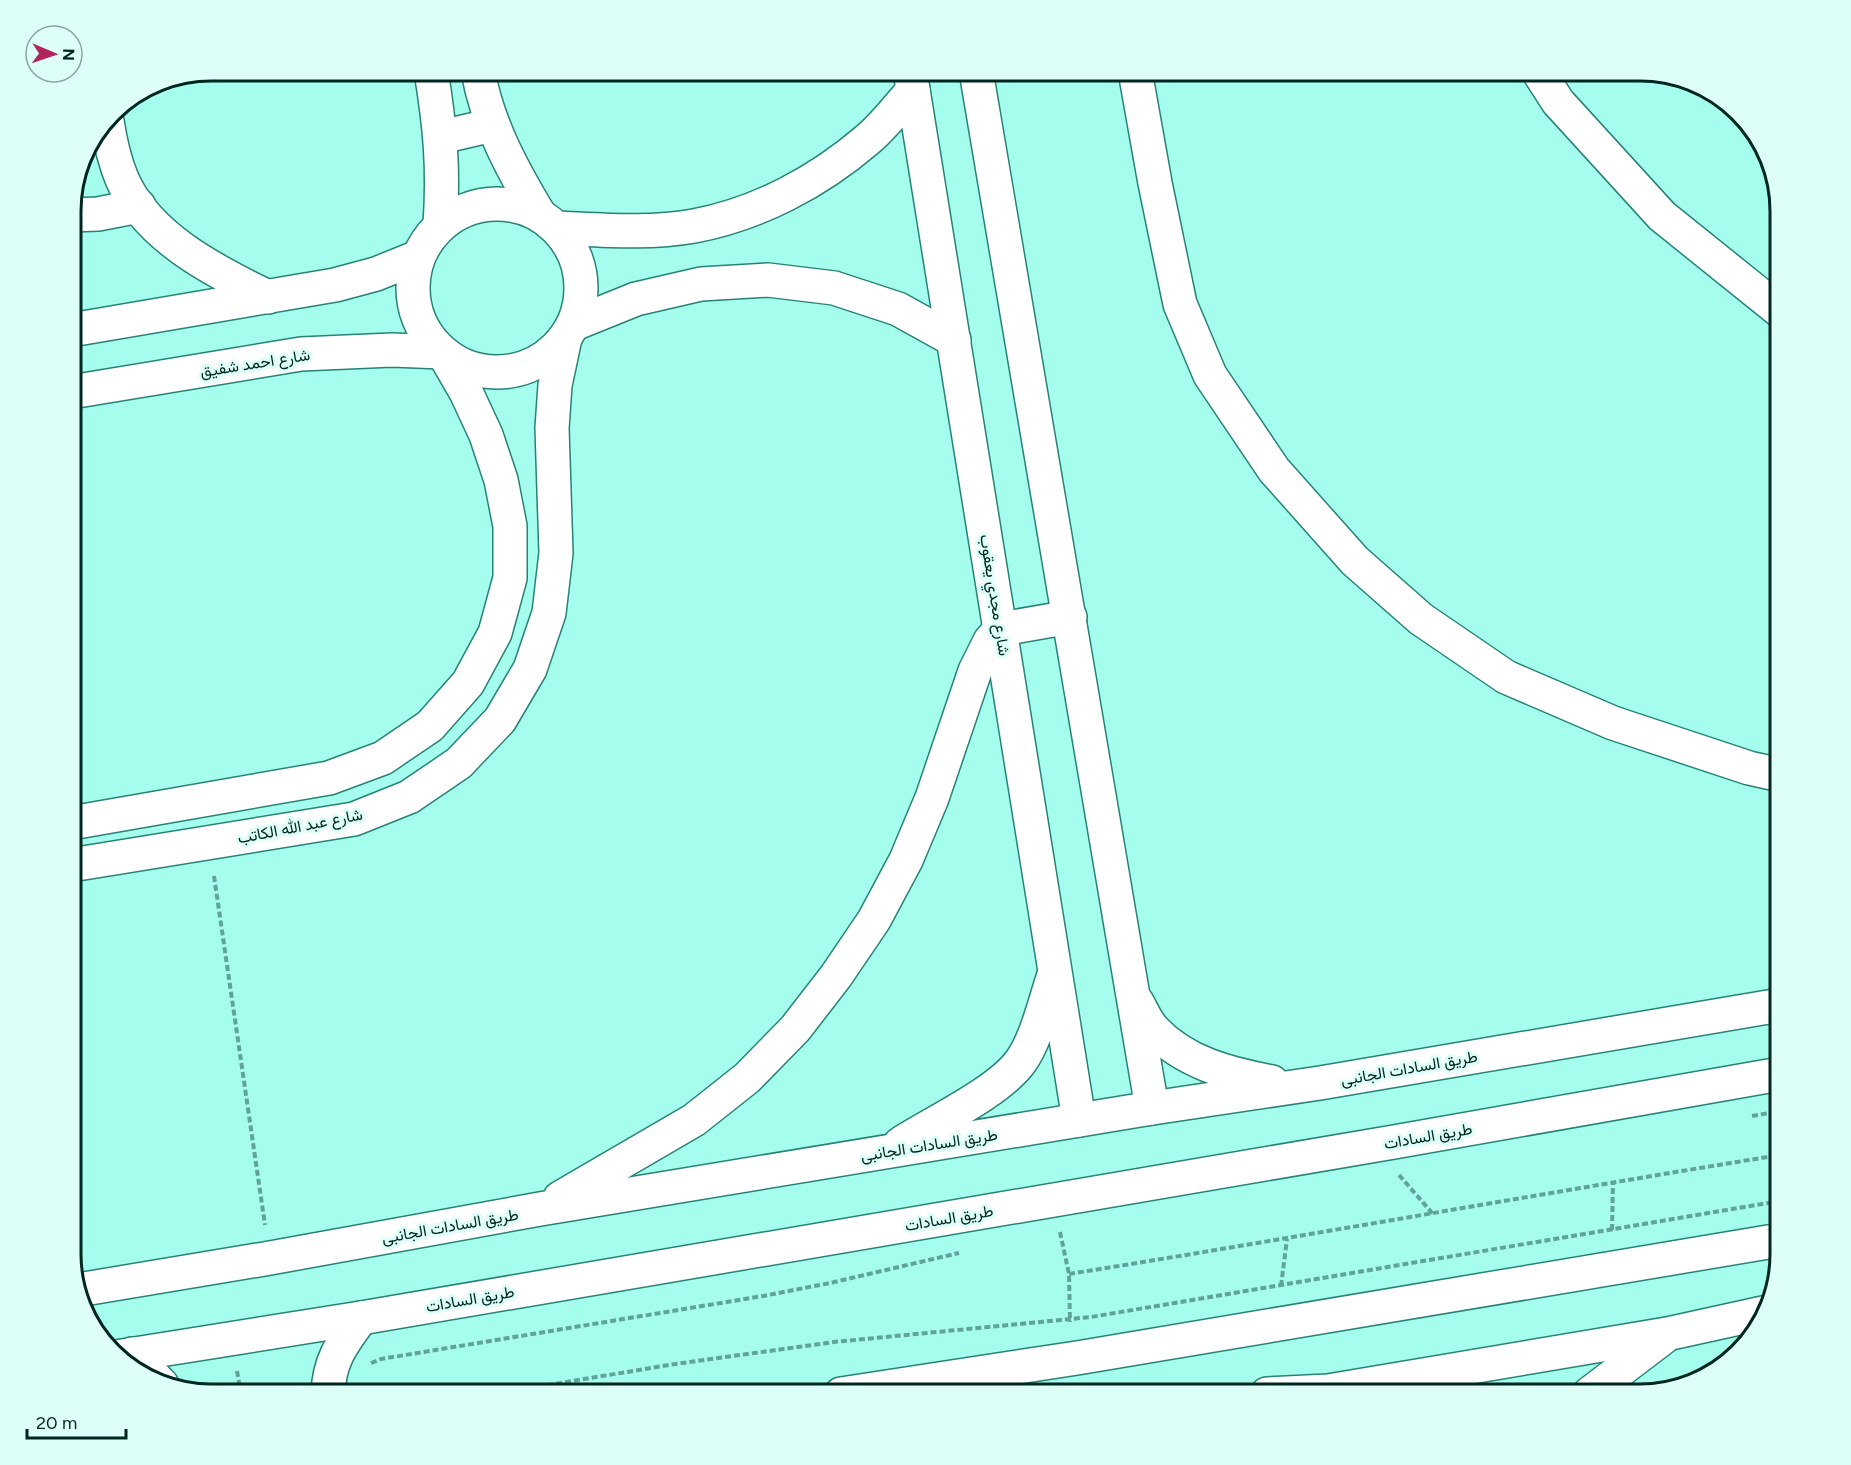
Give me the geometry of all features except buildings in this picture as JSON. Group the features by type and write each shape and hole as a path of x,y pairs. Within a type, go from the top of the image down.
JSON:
{"street":[{"path":"433,81 441,136 443,185 440,225"},
{"path":"443,353 468,368 494,373 521,369 546,357 569,331 581,300 581,274 572,249 548,221 517,177 493,126 480,81"},
{"path":"81,821 329,778 383,758 430,726 468,684 495,633 510,578 510,526 501,480 486,435 466,392 443,353 425,332 415,308 413,282 418,257 428,239 440,225 458,213 477,205 498,203 519,206 548,221 627,232 694,226 757,208 816,179 869,139 911,81"},
{"name":"شارع مجدي يعقوب","path":"912,81 1079,1120"},
{"path":"978,81 1152,1108"},
{"path":"1137,81 1180,304 1210,375 1274,470 1354,561 1421,619 1506,677 1613,723 1749,768 1770,773"},
{"path":"1545,81 1558,102 1662,216 1770,303"},
{"path":"441,136 493,126"},
{"path":"109,131 111,146 123,180 139,206 163,234 190,255 222,275 268,297"},
{"path":"81,215 98,214 139,206"},
{"path":"81,328 335,285 376,274 418,257"},
{"path":"569,331 636,299 701,284 768,280 834,288 898,309 954,340"},
{"name":"شارع عبد الله الكاتب","path":"81,863 354,819 409,797 459,764 500,720 530,669 549,613 556,553 552,428 555,385 569,331"},
{"name":"شارع احمد شفيق","path":"81,390 301,354 369,351 443,353"},
{"path":"501,480 553,470"},
{"path":"540,1209 694,1120 747,1078 795,1029 836,976 874,920 906,860 932,798 975,671 990,642 1001,629 1070,618"},
{"path":"887,1152 974,1099 1015,1068 1031,1042 1055,970"},
{"path":"1133,993 1152,1029 1175,1048 1201,1063 1233,1075 1294,1087"},
{"name":"طريق السادات الجانبى","path":"86,1289 540,1209 1152,1108 1294,1087 1770,1007"},
{"name":"طريق السادات","path":"128,1354 1370,1146 1770,1076"},
{"path":"907,1384 1077,1358 1770,1242"},
{"path":"1382,1384 1667,1334 1755,1315"},
{"path":"328,1384 328,1376 339,1348 361,1317"},
{"path":"1603,1384 1667,1334"}],"path":[{"path":"210,843 270,1258"},
{"path":"1746,1117 1770,1113"},
{"path":"1070,1274 1770,1157"},
{"path":"1410,1172 1398,1173 1433,1214"},
{"path":"1612,1230 1613,1182"},
{"path":"558,1384 675,1364 834,1342 1070,1320 1770,1203"},
{"path":"1068,1228 1059,1230 1070,1274 1070,1320"},
{"path":"1281,1286 1287,1239"},
{"path":"367,1365 381,1359 830,1283 968,1251"}]}
